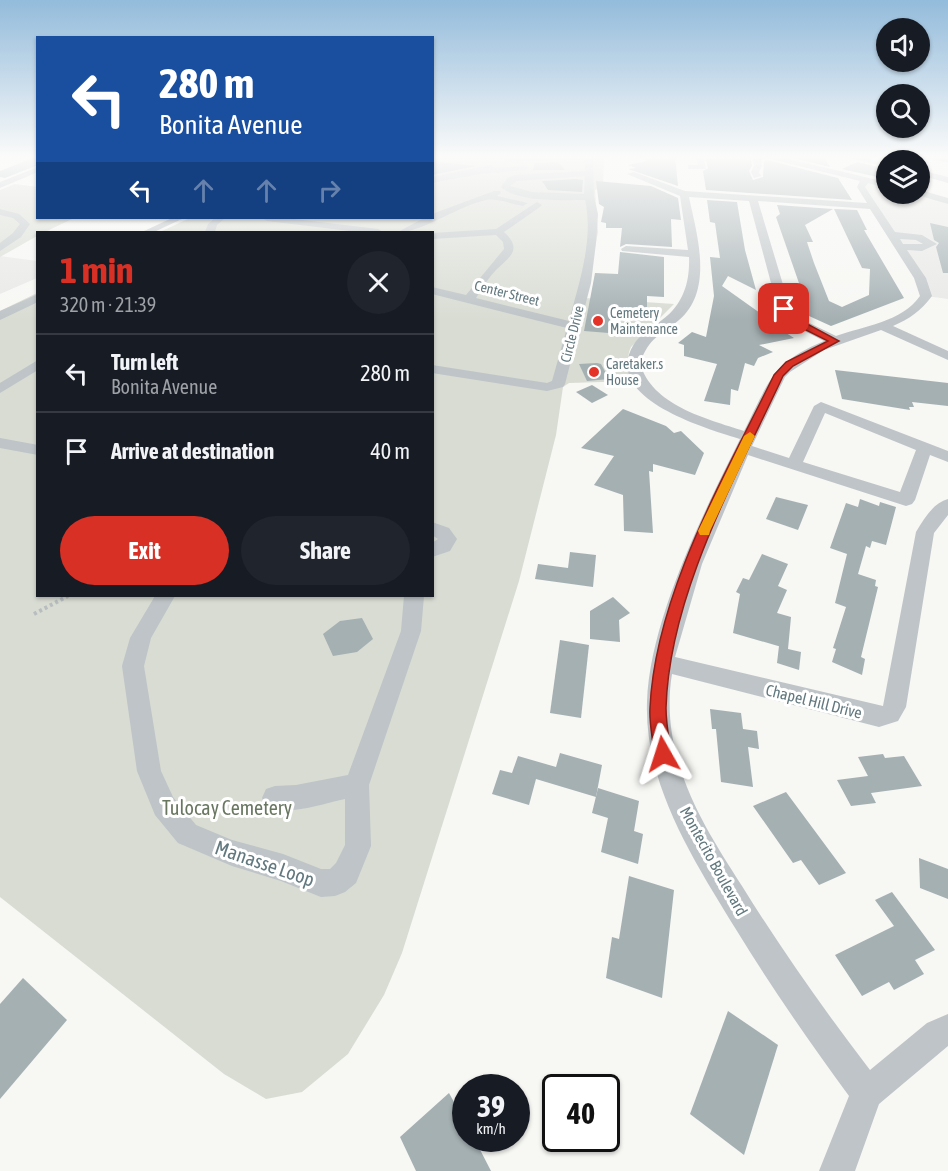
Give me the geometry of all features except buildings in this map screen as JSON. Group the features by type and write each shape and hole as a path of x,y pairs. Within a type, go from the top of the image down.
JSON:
{"street":[{"path":"434,216 448,211"},
{"path":"434,236 498,232 529,211"},
{"name":"Circle Drive","path":"434,369 555,386 558,384 585,283 591,243 592,211"},
{"path":"687,211 694,254 693,278 687,302 677,315 643,342 635,353 634,366 638,380 651,396 670,408 794,464 906,501 925,447"},
{"path":"756,211 784,309 793,320 835,341"},
{"name":"Montecito Boulevard","path":"867,1093 820,1031 763,946 715,867 677,794 663,754 658,710 663,663 683,585 706,527 779,375 789,364 835,341 905,315 920,304 926,296 925,287 876,211"},
{"path":"0,212 16,216 25,224 17,235 0,248"},
{"path":"149,231 177,219"},
{"path":"210,231 213,224 219,219"},
{"path":"274,219 298,220 371,231"},
{"path":"404,231 416,219"},
{"path":"275,231 276,225 281,220"},
{"path":"470,299 492,268 502,261 509,249 508,241 498,232"},
{"path":"626,249 694,254"},
{"path":"0,303 36,287"},
{"name":"Center Street","path":"434,290 573,326"},
{"path":"0,316 36,298"},
{"path":"881,325 948,356"},
{"path":"0,389 36,366"},
{"path":"794,464 821,406 948,457"},
{"path":"0,443 36,450"},
{"name":"Chapel Hill Drive","path":"663,663 879,717 890,714 895,707 925,532 936,516 948,505"},
{"path":"434,529 443,531 448,539 443,546 434,549"},
{"name":"Manasse Loop","path":"164,597 142,630 135,651 134,666 149,771 164,806 187,834 232,853 283,867 321,883 335,882 346,873 358,846 357,785 411,631 414,597"},
{"path":"275,798 296,797 357,785"},
{"path":"837,1171 867,1093 938,1034 948,1029"}],"path":[{"path":"34,614 66,597"}],"shaded area":[{"path":"876,211 948,211 948,299 926,296"},
{"path":"0,256 36,261 36,278 0,294"}],"green space":[{"path":"0,211 36,211 36,219 72,219 47,231 36,231 36,237 0,257"},
{"name":"Tulocay Cemetery","path":"434,211 596,211 598,232 585,298 674,304 631,347 628,360 634,381 569,383 563,387 556,435 519,581 402,953 384,995 348,1054 302,1092 266,1099 224,1074 0,897 0,311 36,293 36,597 434,597 434,231 162,231 188,219 434,219"}],"slow traffic":[{"path":"704,531 750,436"}],"place":[{"name":"Cemetery Maintenance","path":"598,321"},
{"name":"Caretaker.s House","path":"594,372"}],"route":[{"path":"663,754 658,710 663,663 683,585 706,527 779,375 789,364 835,341 802,326 793,320 784,309"}]}
